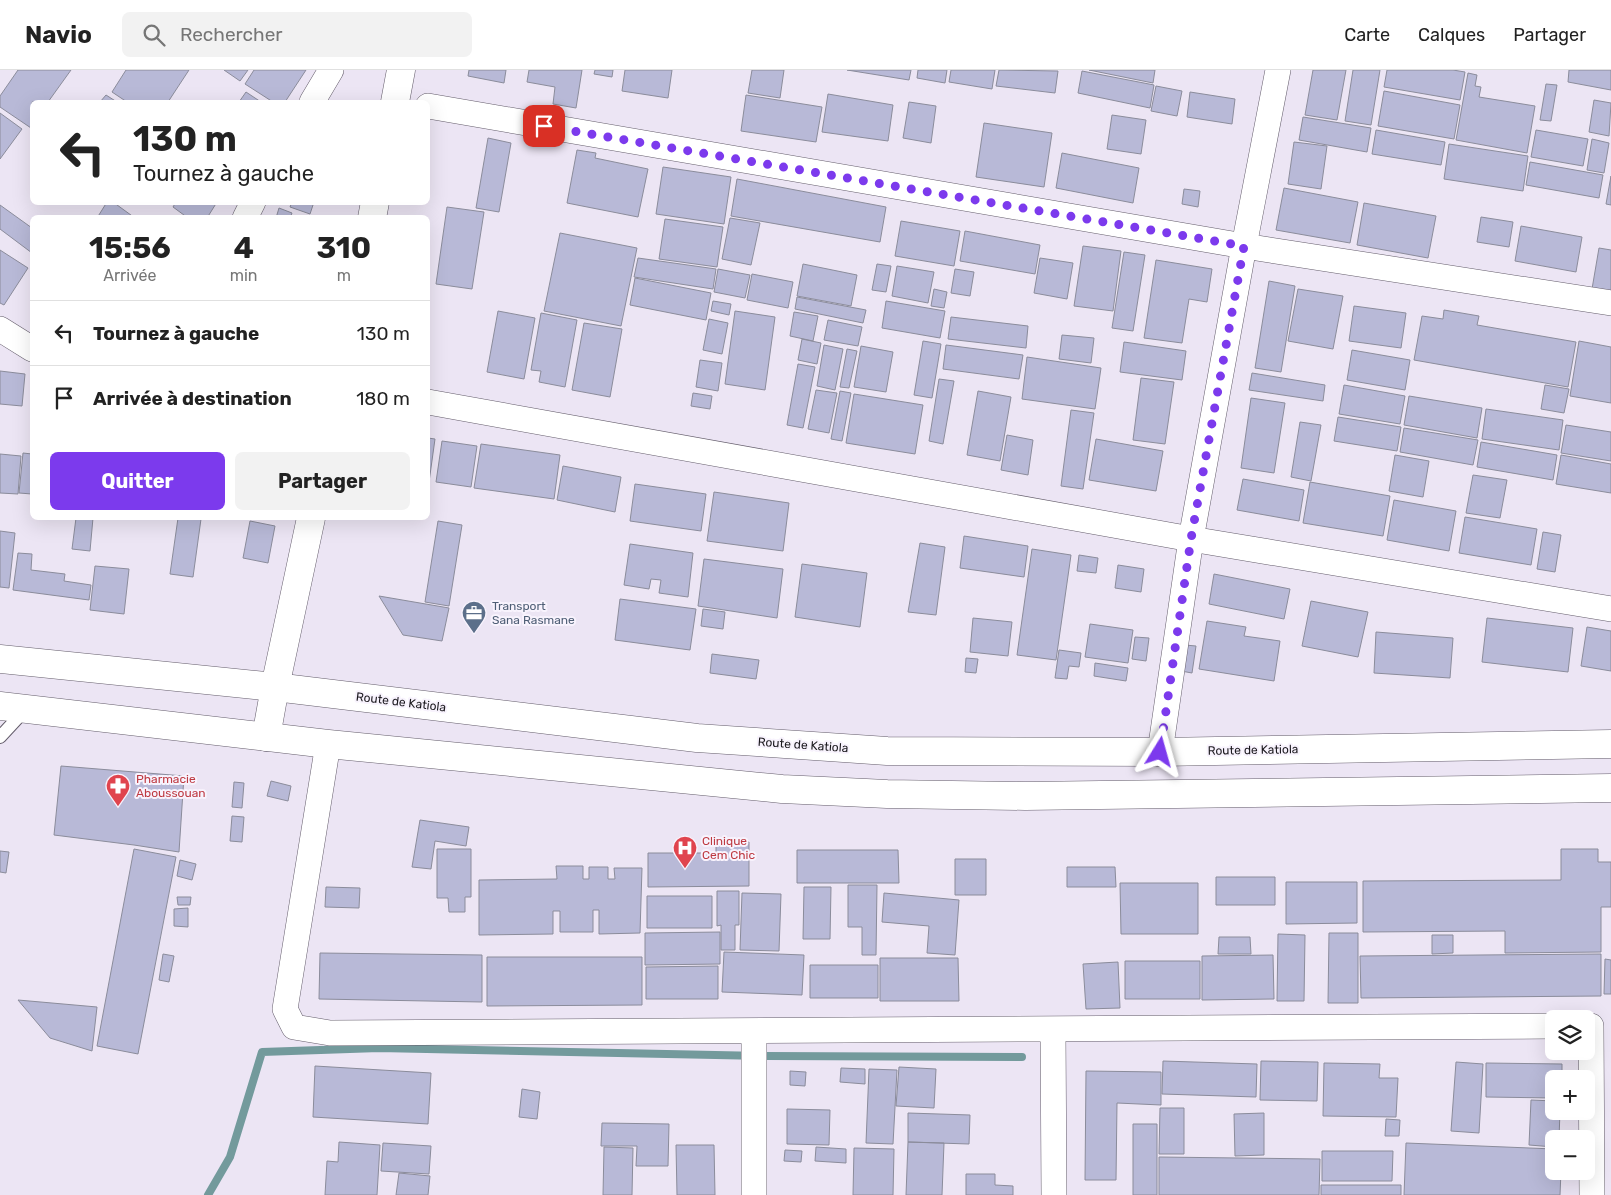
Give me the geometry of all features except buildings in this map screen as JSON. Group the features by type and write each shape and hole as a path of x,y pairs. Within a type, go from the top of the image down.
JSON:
{"main road":[{"path":"398,100 402,70"},
{"path":"266,737 311,520"},
{"name":"Route de Katiola","path":"0,659 275,687 706,738 887,751 1160,752 1611,744"},
{"path":"13,708 328,744 782,789 886,794 1025,796 1611,788"}],"street":[{"path":"313,100 332,70"},
{"path":"1160,752 1191,539 1278,70"},
{"path":"430,106 1244,246 1611,303"},
{"path":"0,329 30,349"},
{"path":"430,402 1191,539 1611,609"},
{"path":"328,744 285,1009 294,1027 330,1033 1545,1026"},
{"path":"1592,1195 1596,1026"},
{"path":"1053,1029 1054,1195"},
{"path":"754,1032 754,1195"}],"lane":[{"path":"0,738 13,708"}],"waterway":[{"path":"208,1195 230,1157 262,1052 379,1048 767,1056 1022,1057"}],"place":[{"name":"Transport Sana Rasmane","path":"474,634"},
{"name":"Pharmacie Aboussouan","path":"118,807"},
{"name":"Clinique Cem Chic","path":"685,869"}],"route":[{"path":"544,126 1244,246 1191,539 1160,752"}]}
